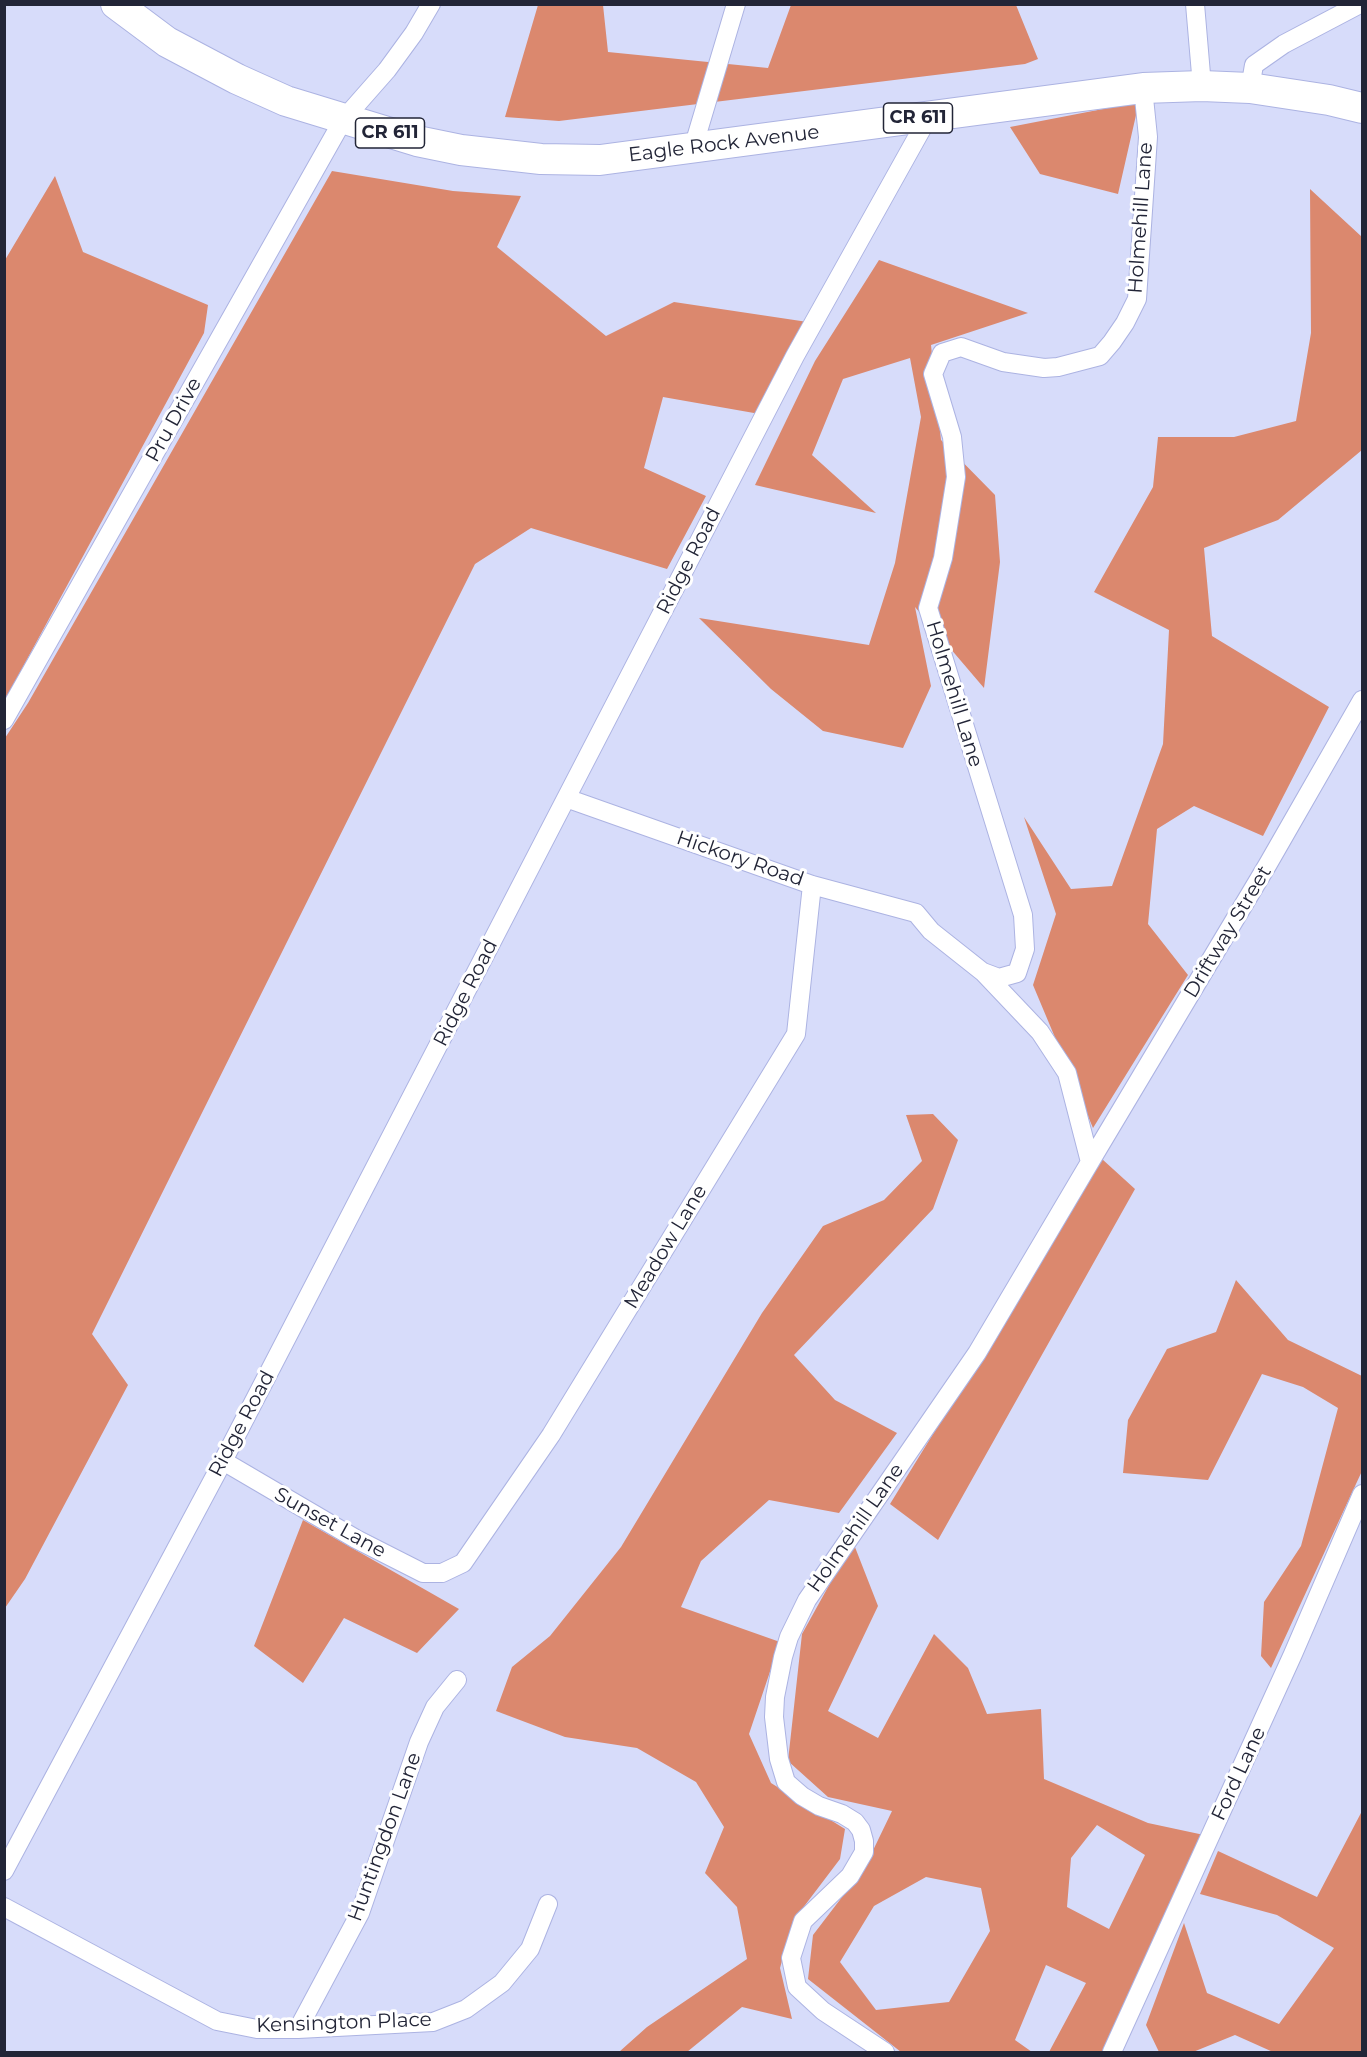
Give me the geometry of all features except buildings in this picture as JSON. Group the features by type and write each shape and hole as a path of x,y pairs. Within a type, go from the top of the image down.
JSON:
{"main road":[{"name":"Eagle Rock Avenue","path":"116,4 167,42 209,66 286,101 417,141 461,150 531,158 600,160 1143,88 1202,86 1250,88 1329,100 1362,108"}],"street":[{"name":"Pru Drive","path":"4,720 343,120 387,70 414,33 431,4"},
{"path":"693,148 736,4"},
{"path":"1195,4 1202,86"},
{"path":"1250,88 1254,65 1284,44 1360,4"},
{"name":"Holmehill Lane","path":"982,971 999,978 1017,973 1025,949 1023,915 928,608 943,558 956,477 952,437 933,374 942,353 961,347 1003,362 1044,368 1058,367 1100,356 1112,342 1137,299 1148,137 1143,88"},
{"name":"Ridge Road","path":"4,1870 223,1461 795,356 929,116"},
{"name":"Driftway Street","path":"1090,1162 1268,864 1362,699"},
{"name":"Hickory Road","path":"566,798 812,885 916,913 931,930 982,971"},
{"name":"Meadow Lane","path":"442,1573 464,1563 551,1435 796,1034 812,885"},
{"path":"982,971 1040,1032 1067,1073 1090,1162"},
{"name":"Holmehill Lane","path":"885,2052 823,2011 797,1988 791,1958 803,1921 850,1876 864,1852 864,1841 861,1830 855,1822 801,1796 786,1782 779,1760 774,1717 775,1697 783,1657 793,1627 807,1600 977,1353 1090,1162"},
{"name":"Sunset Lane","path":"223,1461 356,1539 423,1573 442,1573"},
{"name":"Ford Lane","path":"1112,2052 1288,1665 1362,1494"},
{"name":"Huntingdon Lane","path":"298,2029 360,1913 427,1724 435,1707 457,1680"},
{"name":"Kensington Place","path":"4,1907 217,2021 257,2029 298,2029 433,2022 466,2009 502,1983 530,1949 548,1904"}],"shaded area":[{"path":"538,5 603,5 608,52 768,68 791,5 1016,5 1038,59 1025,64 559,121 505,117"},
{"path":"1139,102 1118,194 1040,174 1010,127"},
{"path":"332,171 453,191 521,196 497,247 606,336 674,302 821,324 771,416 663,397 644,468 706,496 667,569 531,528 475,564 92,1334 128,1385 25,1579 5,1608 5,738 28,703"},
{"path":"55,176 83,252 208,305 204,333 5,700 5,260"},
{"path":"1310,189 1362,237 1362,450 1278,520 1204,548 1212,636 1329,707 1263,836 1194,806 1157,829 1148,924 1188,975 1093,1128 1033,985 1056,914 1024,817 1071,889 1112,886 1163,744 1169,630 1094,592 1153,487 1158,437 1234,437 1296,421 1311,333"},
{"path":"879,260 1028,313 931,345 941,440 995,495 1000,562 984,688 915,607 931,686 903,748 823,731 771,689 699,618 869,645 895,563 921,417 910,358 843,379 812,455 876,513 755,485 815,361"},
{"path":"933,1114 958,1140 933,1209 794,1355 835,1400 897,1433 839,1513 769,1500 701,1561 681,1607 780,1642 749,1734 771,1783 845,1829 840,1859 793,1921 780,1968 792,2019 742,2007 687,2052 619,2052 647,2027 747,1959 737,1907 705,1873 724,1827 696,1782 637,1748 565,1737 496,1711 512,1667 550,1636 621,1547 762,1313 823,1226 884,1200 922,1161 906,1115"},
{"path":"1102,1159 1135,1189 938,1540 890,1504"},
{"path":"1236,1280 1288,1340 1362,1376 1362,1471 1271,1668 1261,1656 1264,1602 1301,1546 1338,1408 1303,1387 1262,1374 1208,1480 1123,1473 1128,1420 1167,1349 1216,1332"},
{"path":"303,1520 459,1609 417,1653 344,1618 303,1683 254,1646"},
{"path":"853,1542 878,1606 828,1711 878,1738 934,1634 968,1668 987,1714 1041,1709 1044,1779 1148,1823 1204,1835 1107,2052 1049,2052 1086,1983 1046,1965 1015,2040 1032,2052 901,2052 808,1979 813,1935 865,1867 892,1811 828,1797 788,1761 802,1634","holes":["1097,1825 1145,1855 1109,1929 1067,1907 1071,1858","926,1877 981,1888 990,1931 949,2002 876,2010 840,1962 874,1906"]},
{"path":"1362,1811 1362,2052 1273,2052 1235,2035 1193,2052 1159,2052 1146,2025 1184,1923 1207,1993 1279,2024 1334,1948 1277,1915 1200,1894 1218,1851 1317,1897"}]}
